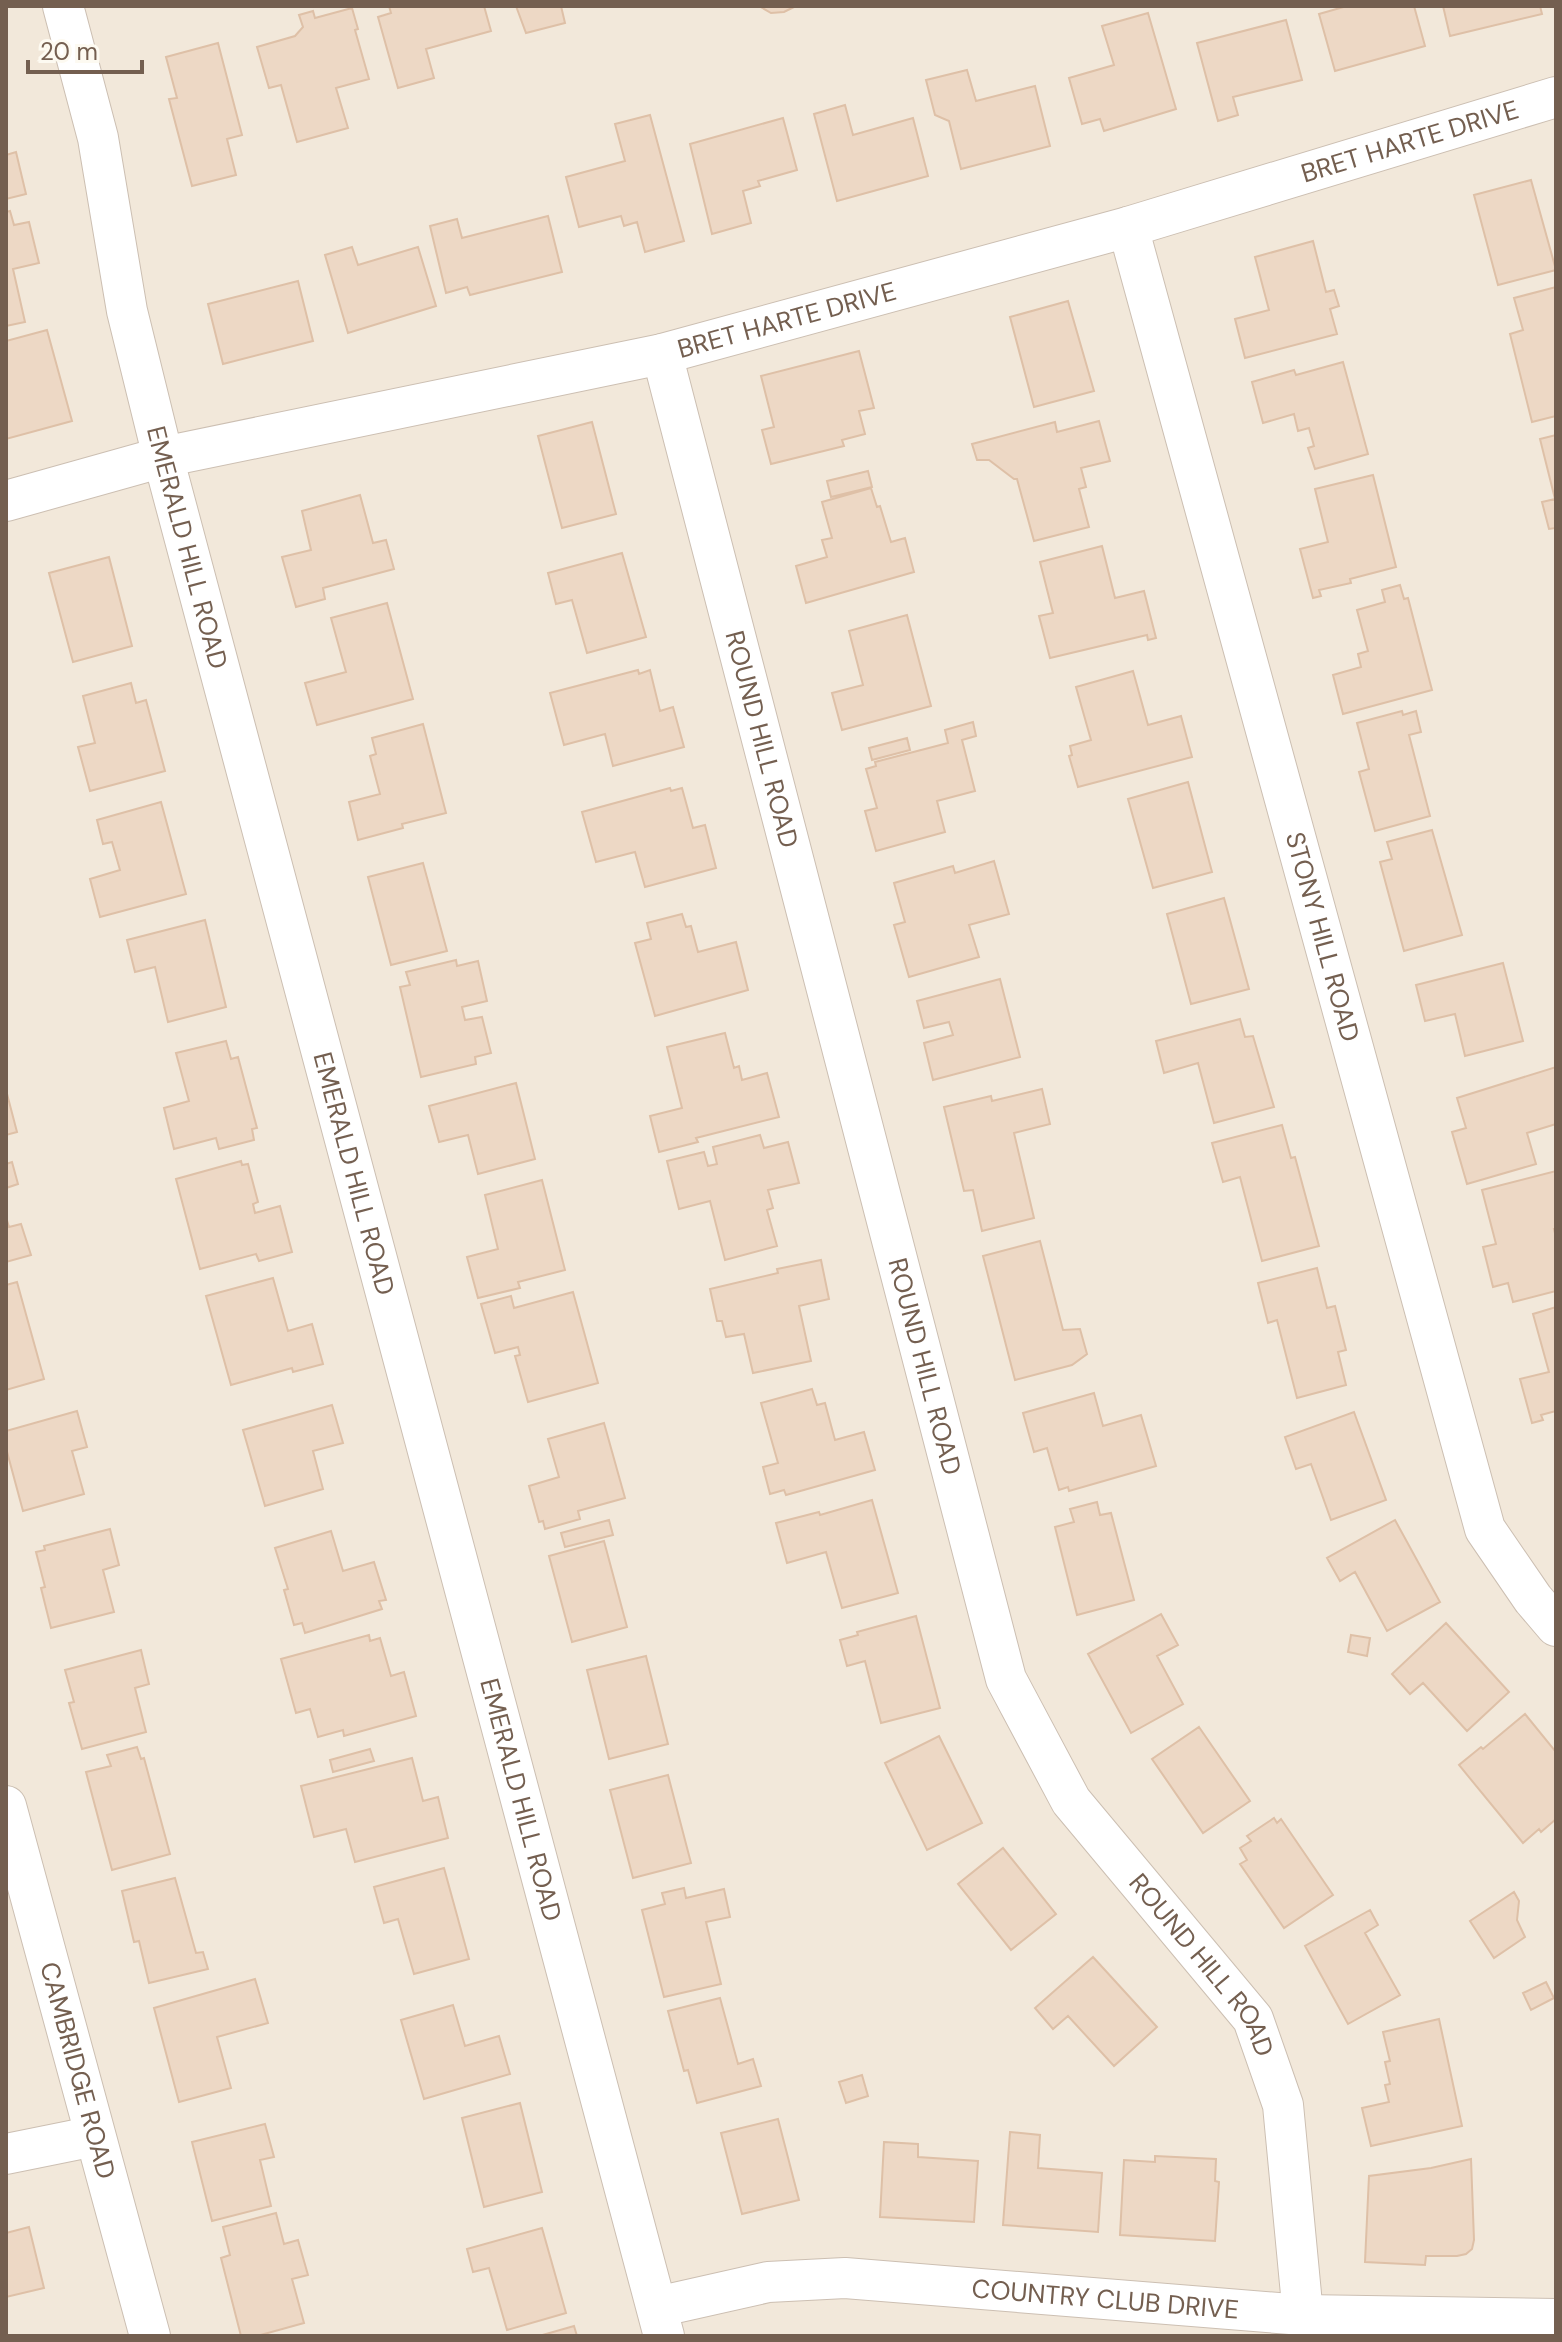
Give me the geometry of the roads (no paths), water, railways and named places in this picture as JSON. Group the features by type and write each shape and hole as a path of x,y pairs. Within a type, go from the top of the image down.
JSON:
{"street":[{"name":"EMERALD HILL ROAD","path":"63,6 98,138 127,311 163,457 660,2322"},
{"name":"BRET HARTE DRIVE","path":"6,501 163,457 662,354 1128,227 1556,97"},
{"name":"STONY HILL ROAD","path":"1128,227 1485,1529 1533,1599 1556,1626"},
{"name":"ROUND HILL ROAD","path":"662,354 1006,1679 1071,1801 1253,2019 1283,2105 1303,2315"},
{"name":"CAMBRIDGE ROAD","path":"6,1806 150,2336"},
{"path":"6,2154 95,2136"},
{"name":"COUNTRY CLUB DRIVE","path":"660,2322 768,2282 845,2278 1303,2315 1556,2319"}]}
